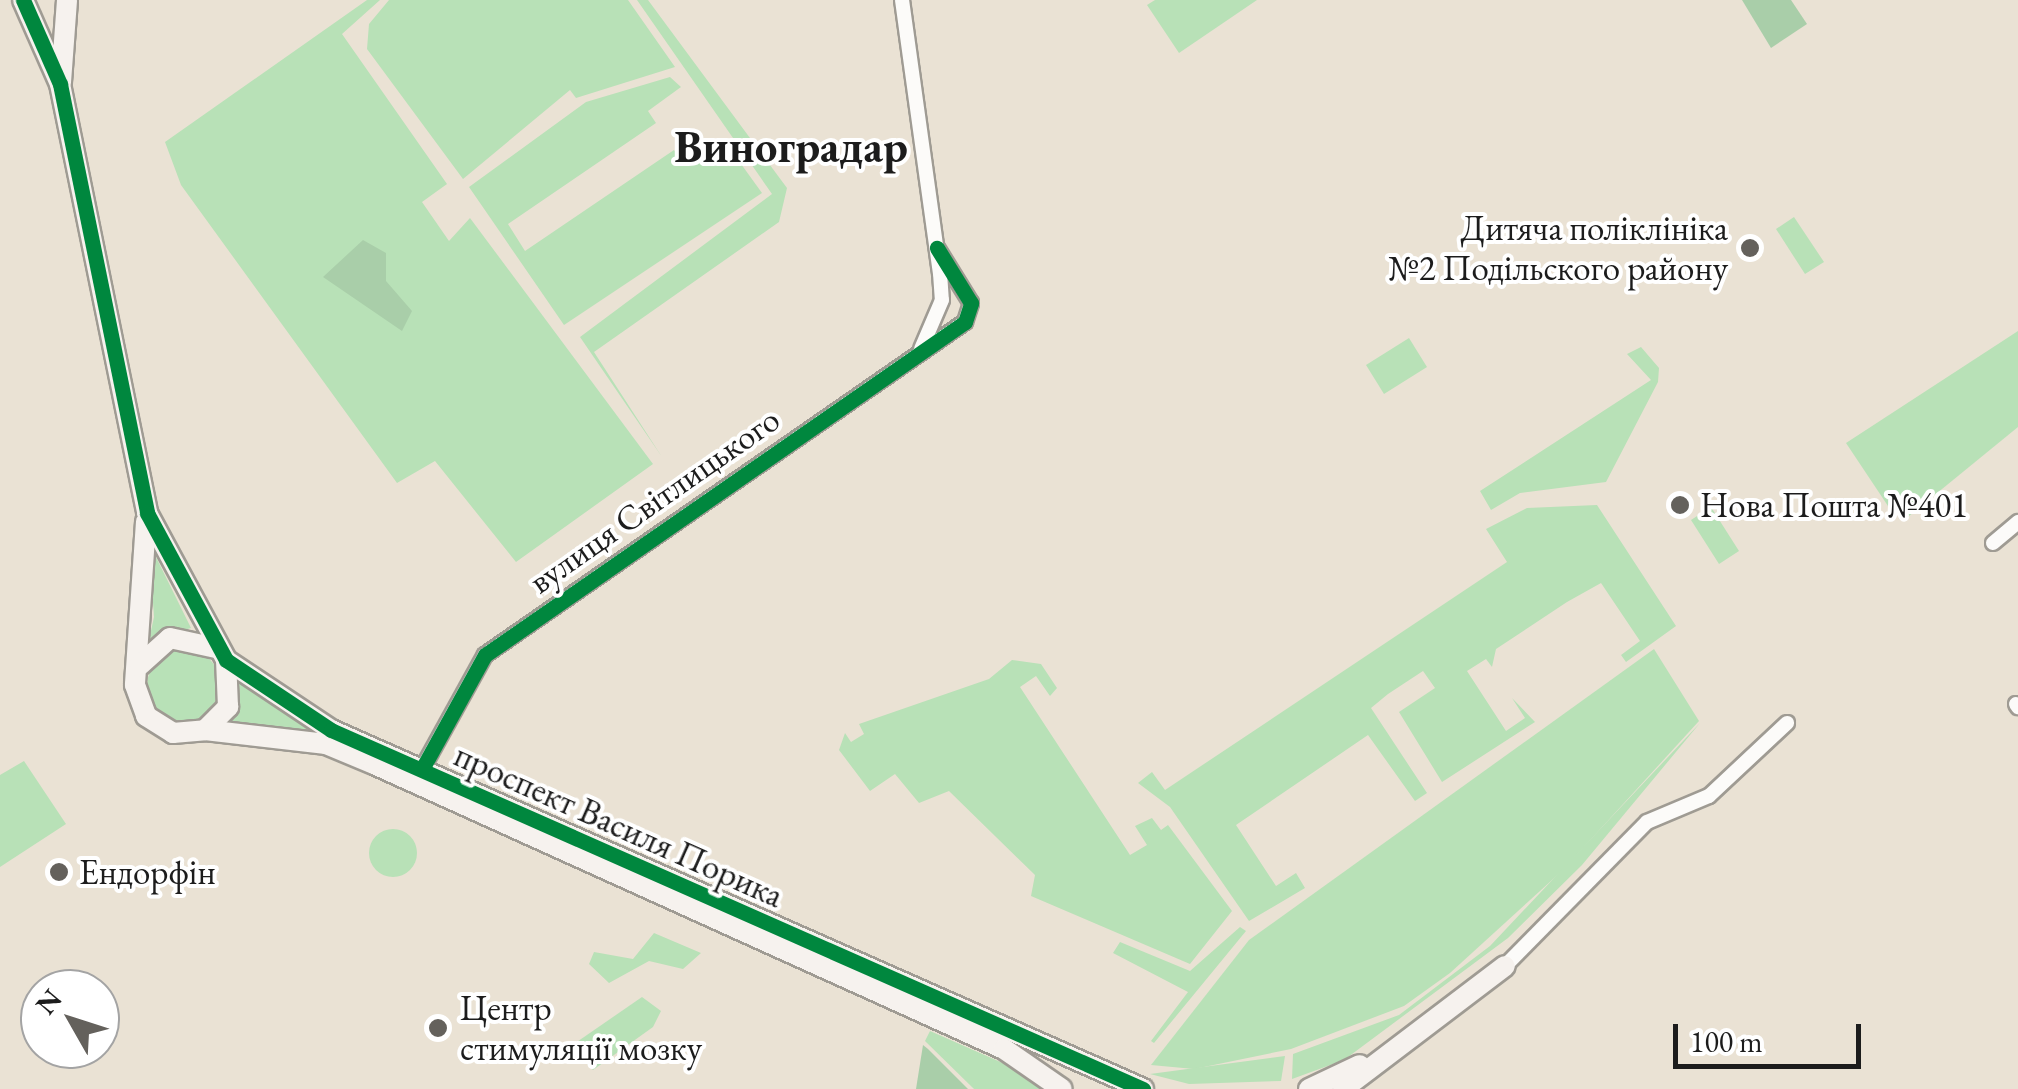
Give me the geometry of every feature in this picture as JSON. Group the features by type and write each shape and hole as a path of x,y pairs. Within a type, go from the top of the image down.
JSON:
{"street":[{"name":"проспект Василя Порика","path":"23,0 60,84 146,513 138,701 158,726 326,744 1004,1049 1062,1089"},
{"name":"проспект Василя Порика","path":"60,84 67,0"},
{"path":"902,0 937,248 941,304 945,321 964,322 971,303 961,293 937,248"},
{"path":"921,350 941,304 961,293"},
{"name":"вулиця Світлицького","path":"422,769 485,655 964,322"},
{"name":"проспект Василя Порика","path":"146,513 221,654"},
{"path":"1993,543 2018,522"},
{"name":"проспект Василя Порика","path":"137,671 170,638 221,654 331,730 1143,1089"},
{"path":"205,730 232,692 221,654"},
{"path":"1343,1089 1505,966 1647,822 1709,796 1787,723"},
{"path":"1309,1089 1416,1037"}],"green space":[{"path":"367,0 380,0 342,34 447,184 422,202 449,241 470,218 653,464 516,562 435,461 397,483 181,185 165,142"},
{"path":"389,0 628,0 675,67 576,98 570,90 463,179 367,49 369,24"},
{"path":"637,0 648,0 787,188 779,222 594,352 662,457 580,337 772,194"},
{"path":"1155,0 1257,0 1179,53 1147,5"},
{"path":"1742,0 1791,0 1807,24 1771,48"},
{"path":"670,77 681,87 648,111 656,123 508,224 525,251 674,150 682,161 723,139 762,193 564,325 469,187 586,102"},
{"path":"1794,217 1824,262 1805,274 1776,229"},
{"path":"363,240 386,253 386,281 412,311 402,331 323,277"},
{"path":"2018,331 2018,427 1909,516 1888,506 1846,443"},
{"path":"1409,338 1427,367 1384,394 1366,365"},
{"path":"1641,347 1659,368 1658,382 1606,482 1520,493 1491,510 1480,491 1651,380 1627,354"},
{"path":"1597,505 1676,626 1626,662 1621,655 1640,641 1601,583 1496,649 1492,667 1486,659 1467,671 1506,731 1525,718 1512,698 1535,722 1442,782 1399,712 1435,688 1423,671 1388,694 1371,708 1427,793 1415,801 1368,735 1236,825 1276,886 1296,873 1305,888 1249,921 1170,807 1138,783 1152,772 1165,790 1507,562 1486,529 1527,508"},
{"path":"1711,507 1739,551 1719,564 1691,520"},
{"path":"149,543 191,628 149,640 154,617"},
{"path":"184,649 210,660 221,686 210,712 184,723 158,712 147,686 158,660"},
{"path":"1654,649 1699,721 1562,871 1450,973 1404,1006 1291,1049 1194,1069 1151,1065 1249,940"},
{"path":"1012,660 1041,664 1057,688 1050,696 1036,676 1020,687 1130,855 1147,845 1135,826 1152,818 1161,830 1168,825 1232,911 1190,964 1031,896 1035,875 949,791 919,803 895,774 870,791 839,750 845,733 851,742 864,734 859,724 989,679"},
{"path":"239,682 332,740 227,726 240,705"},
{"path":"1700,723 1582,865 1508,938 1344,1060 1292,1079 1293,1054 1399,1015 1490,946"},
{"path":"24,761 66,824 0,867 0,775"},
{"path":"393,829 410,836 417,853 410,870 393,877 376,870 369,853 376,836"},
{"path":"1240,927 1246,931 1154,1043 1151,1041 1188,992 1113,953 1120,942 1190,971"},
{"path":"654,933 701,953 683,969 649,961 609,983 589,964 594,952 633,959"},
{"path":"642,997 661,1011 653,1027 593,1070 571,1046"},
{"path":"930,1031 1023,1072 1045,1089 974,1089 925,1041"},
{"path":"923,1045 928,1049 968,1089 916,1089"},
{"path":"1285,1056 1281,1081 1189,1084 1150,1074"}],"cycle path":[{"path":"23,0 60,84 147,513 226,660 331,730 1143,1089"},
{"path":"422,769 485,655 965,322 971,303 937,248"}],"place":[{"name":"Дитяча поліклініка №2 Подільского району","path":"1750,248"},
{"name":"Нова Пошта №401","path":"1680,505"},
{"name":"Ендорфін","path":"59,872"},
{"name":"Центр стимуляції мозку","path":"438,1028"}],"district":[{"name":"Виноградар","path":"791,147"}]}
